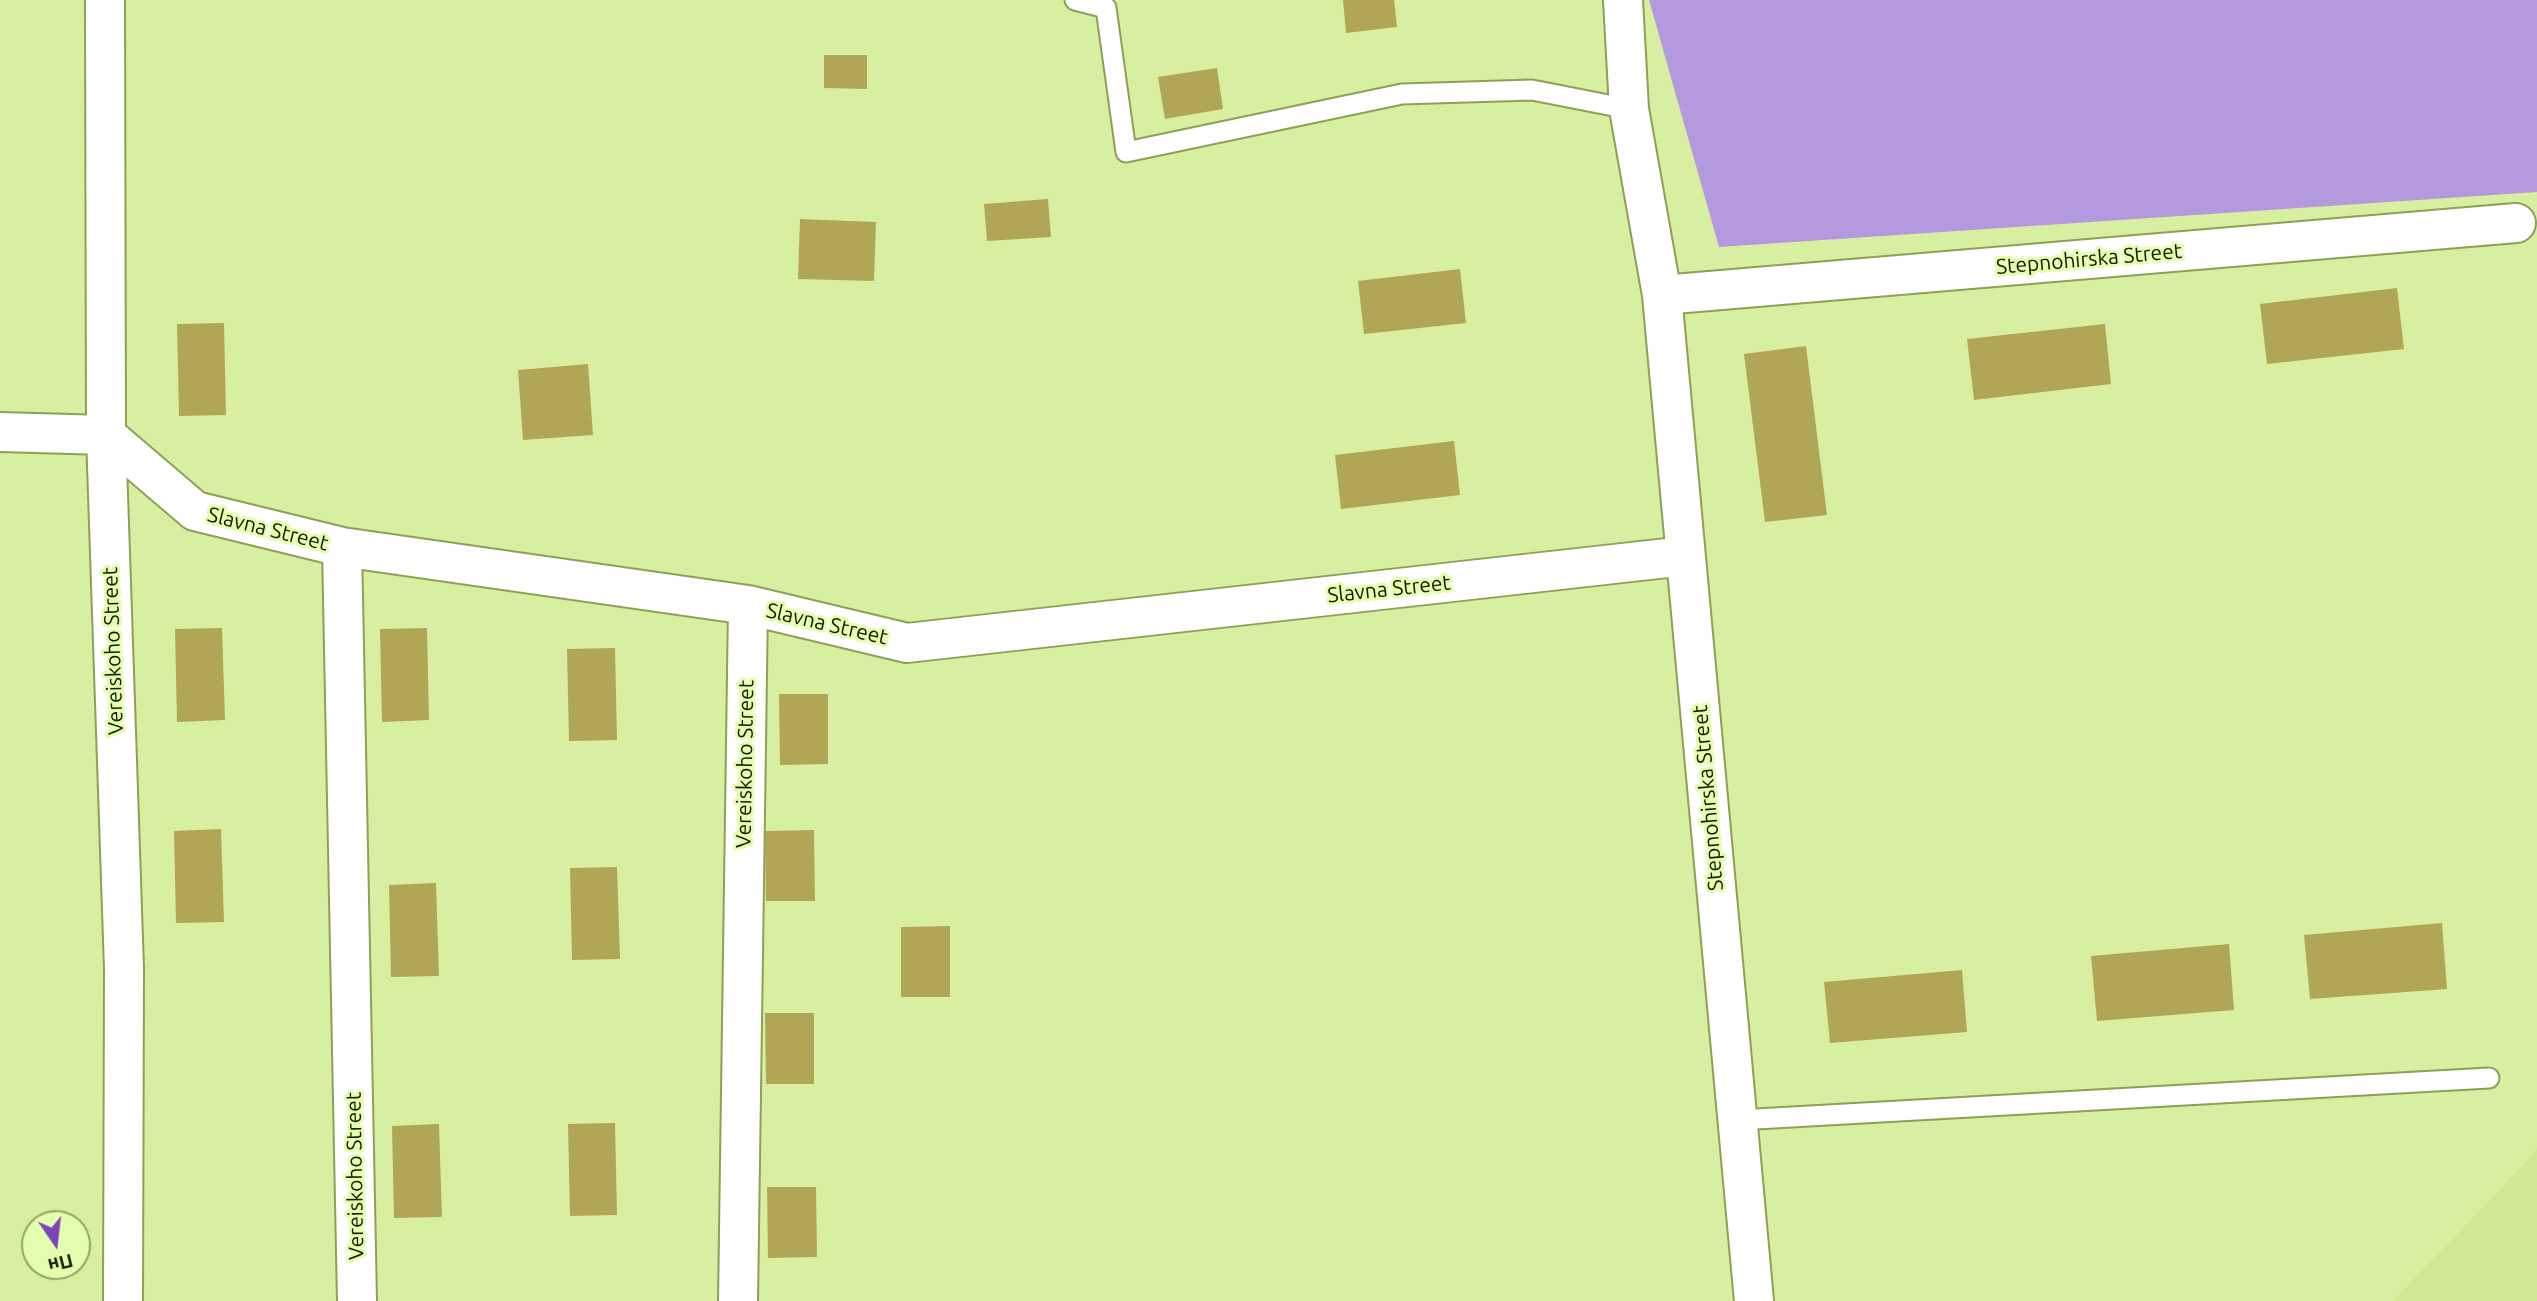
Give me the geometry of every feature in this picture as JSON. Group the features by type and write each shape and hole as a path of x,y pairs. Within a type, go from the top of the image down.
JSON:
{"street":[{"name":"Vereiskoho Street","path":"105,0 106,435 124,969 123,1301"},
{"name":"Stepnohirska Street","path":"1623,0 1629,109 1662,295 1754,1301"},
{"name":"Stepnohirska Street","path":"1662,295 2526,221"},
{"path":"0,432 106,435"},
{"name":"Slavna Street","path":"106,435 195,511 342,547 748,605 907,643 1685,556"},
{"name":"Vereiskoho Street","path":"342,547 357,1301"},
{"name":"Vereiskoho Street","path":"738,1301 748,605"}],"lane":[{"path":"1075,0 1106,8 1126,152 1402,94 1532,90 1629,109"},
{"path":"1738,1120 2489,1078"}],"shaded area":[{"path":"1649,0 2537,0 2537,192 1719,247"},
{"path":"2537,1149 2537,1301 2393,1301 2527,1161"}],"building":[{"path":"1343,0 1394,0 1397,27 1346,33"},
{"path":"824,55 867,55 867,89 824,88"},
{"path":"1217,68 1223,109 1165,119 1158,77"},
{"path":"1048,199 1051,237 987,241 984,204"},
{"path":"800,219 876,222 874,281 798,279"},
{"path":"1460,269 1466,323 1364,334 1358,281"},
{"path":"2397,288 2404,349 2267,364 2260,304"},
{"path":"224,323 226,415 179,416 177,324"},
{"path":"2105,324 2111,384 1974,400 1967,339"},
{"path":"1806,346 1827,515 1765,522 1744,354"},
{"path":"588,364 593,435 523,440 518,370"},
{"path":"1454,441 1460,495 1341,509 1335,455"},
{"path":"222,628 225,720 177,722 175,629"},
{"path":"427,628 429,720 382,722 380,629"},
{"path":"615,648 617,740 569,741 567,649"},
{"path":"779,694 828,694 828,764 780,765"},
{"path":"221,829 224,922 176,923 174,831"},
{"path":"814,830 815,901 766,901 765,831"},
{"path":"617,867 620,959 572,960 570,868"},
{"path":"436,883 439,976 391,977 389,885"},
{"path":"2442,923 2447,989 2310,999 2304,935"},
{"path":"950,926 950,997 901,997 901,927"},
{"path":"2229,944 2234,1010 2097,1021 2091,956"},
{"path":"1962,970 1967,1032 1830,1043 1824,982"},
{"path":"765,1013 814,1013 814,1084 766,1084"},
{"path":"615,1123 617,1215 570,1216 568,1124"},
{"path":"439,1124 442,1217 394,1218 392,1126"},
{"path":"767,1187 816,1187 817,1257 768,1258"}]}
